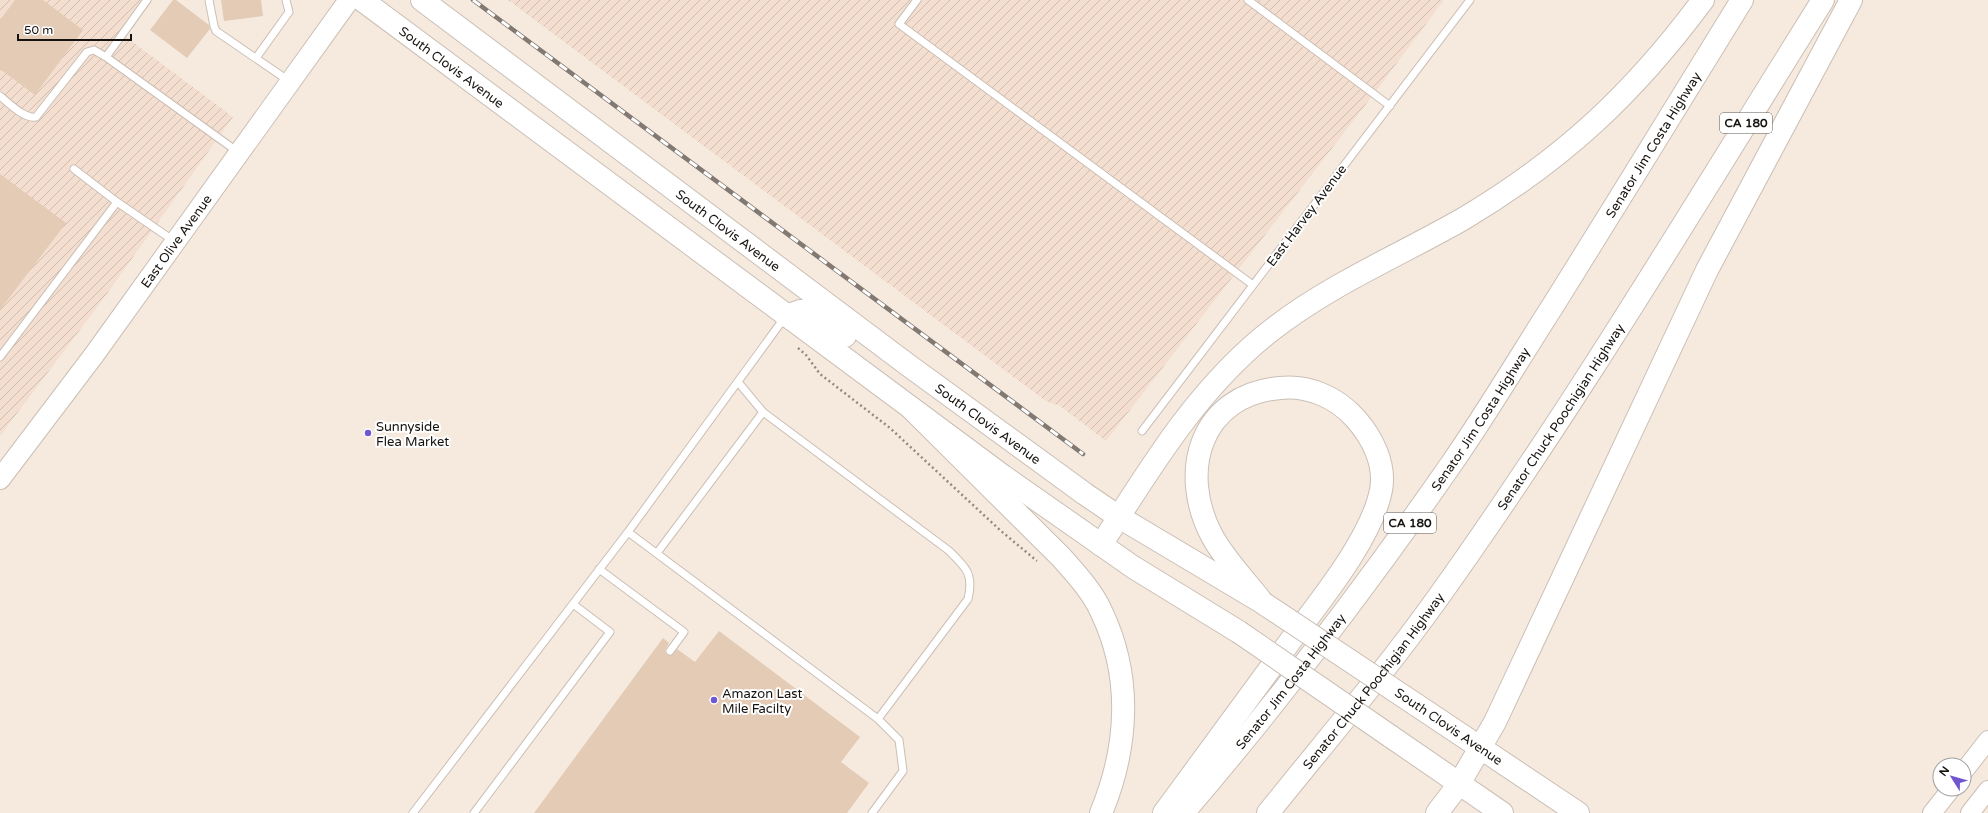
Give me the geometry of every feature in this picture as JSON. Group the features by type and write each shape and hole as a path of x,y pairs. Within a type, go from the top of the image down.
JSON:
{"main road":[{"name":"East Olive Avenue","path":"0,479 94,355 289,81 349,0"},
{"name":"South Clovis Avenue","path":"362,0 912,409 1101,545 1239,632 1502,813"},
{"name":"South Clovis Avenue","path":"422,0 996,430 1119,517 1263,603 1578,813"},
{"path":"1101,545 1204,394 1249,349 1296,311 1344,282 1462,219 1494,200 1564,150 1592,126 1631,88 1675,38 1703,0"},
{"name":"Senator Jim Costa Highway","path":"1183,813 1270,709 1330,631 1387,555 1454,460 1606,221 1742,0"},
{"name":"Senator Chuck Poochigian Highway","path":"1268,813 1436,601 1492,520 1601,354 1823,0"},
{"path":"1437,813 1459,784 1481,748 1574,555 1707,270 1851,0"},
{"path":"786,316 800,311 809,311 928,397 996,430"},
{"path":"1164,813 1327,592 1357,545 1378,504 1382,488 1382,470 1378,454 1363,427 1338,402 1324,395 1289,387 1274,388 1257,392 1228,408 1214,422 1202,439 1198,455 1196,473 1197,492 1205,521 1222,552 1263,603"},
{"path":"912,409 1061,557 1082,581 1101,610 1116,653 1122,685 1124,721 1117,769 1101,813"}],"street":[{"path":"1972,761 1988,740"},
{"path":"1970,813 1986,795"},
{"path":"1932,813 1945,797"}],"lane":[{"path":"106,57 147,0"},
{"path":"209,0 216,31 289,81"},
{"path":"256,58 289,12 286,0"},
{"path":"916,0 899,24 1253,285"},
{"path":"1248,0 1390,106"},
{"name":"East Harvey Avenue","path":"1142,431 1470,0"},
{"path":"0,96 23,114 32,118 36,117 87,52 94,50 106,57 238,152"},
{"path":"74,169 117,202 175,241"},
{"path":"0,358 117,202"},
{"path":"413,813 628,532 786,316"},
{"path":"738,382 762,412 948,550 966,567 971,585 968,599 878,719"},
{"path":"657,554 762,412"},
{"path":"628,532 878,719 899,740 903,771 872,813"},
{"path":"600,568 684,632 670,651"},
{"path":"474,813 610,632 573,604"}],"path":[{"path":"796,347 806,355 820,374 890,428 1001,531 1041,564"}],"shaded area":[{"path":"0,0 153,0 126,37 233,117 101,302 0,436"},
{"path":"508,0 1444,0 1370,99 1106,441 1060,406 1046,401"}],"building":[{"path":"15,0 43,0 83,30 35,95 0,69 0,20"},
{"path":"173,0 176,0 209,25 210,29 187,58 150,30"},
{"path":"221,0 261,0 263,16 224,21"},
{"path":"0,174 66,223 0,310"},
{"name":"Amazon Last Mile Facilty","path":"719,631 860,737 841,762 869,783 847,813 534,813 663,638 669,643 665,650 667,655 672,655 677,649 695,662"}],"railway":[{"path":"473,0 1083,454"}],"place":[{"name":"Sunnyside Flea Market","path":"368,433"},
{"name":"Amazon Last Mile Facilty","path":"714,700"}]}
